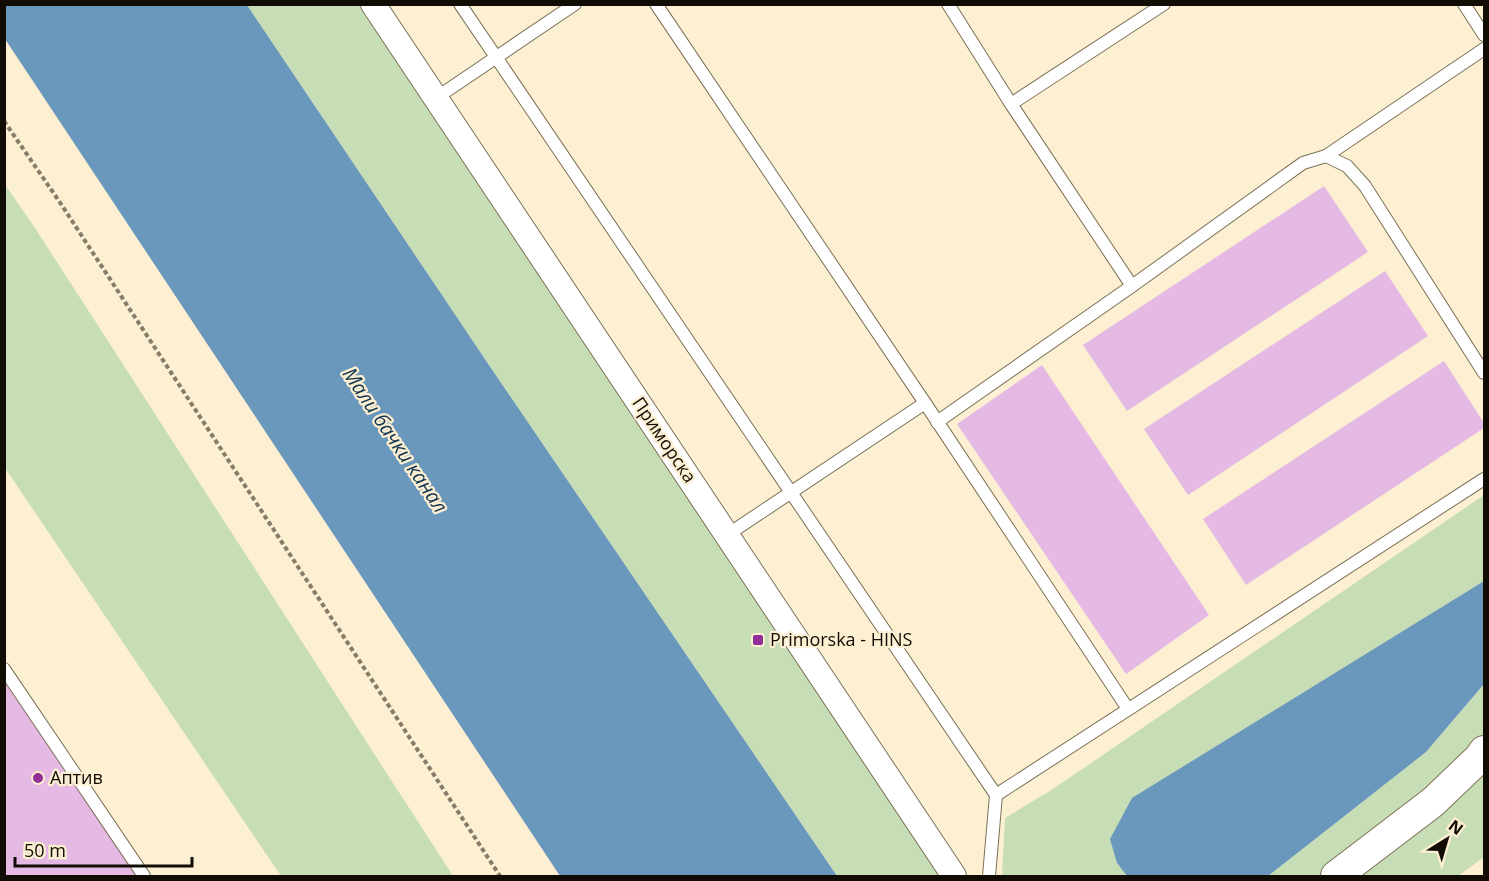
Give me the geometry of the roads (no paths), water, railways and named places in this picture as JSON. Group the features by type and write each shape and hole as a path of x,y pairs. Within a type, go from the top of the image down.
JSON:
{"street":[{"name":"Приморска","path":"374,4 954,876"},
{"path":"1335,876 1433,802 1485,751"}],"lane":[{"path":"460,4 996,795 989,876"},
{"path":"436,98 575,4"},
{"path":"656,4 1128,709"},
{"path":"948,4 1011,104 1132,286"},
{"path":"1011,104 1164,4"},
{"path":"1464,4 1485,35"},
{"path":"937,422 1132,286 1302,163 1326,156 1485,49"},
{"path":"1326,156 1347,166 1365,186 1485,373"},
{"path":"727,536 925,403"},
{"path":"996,795 1485,479"},
{"path":"4,669 144,876"}],"water":[{"name":"Мали бачки канал","path":"4,5 247,5 837,876 560,876 5,39"},
{"path":"1484,581 1484,684 1426,752 1268,876 1127,876 1117,863 1110,839 1132,798"}],"place":[{"name":"Primorska - HINS","path":"758,640"},
{"name":"Аптив","path":"38,778"}]}
